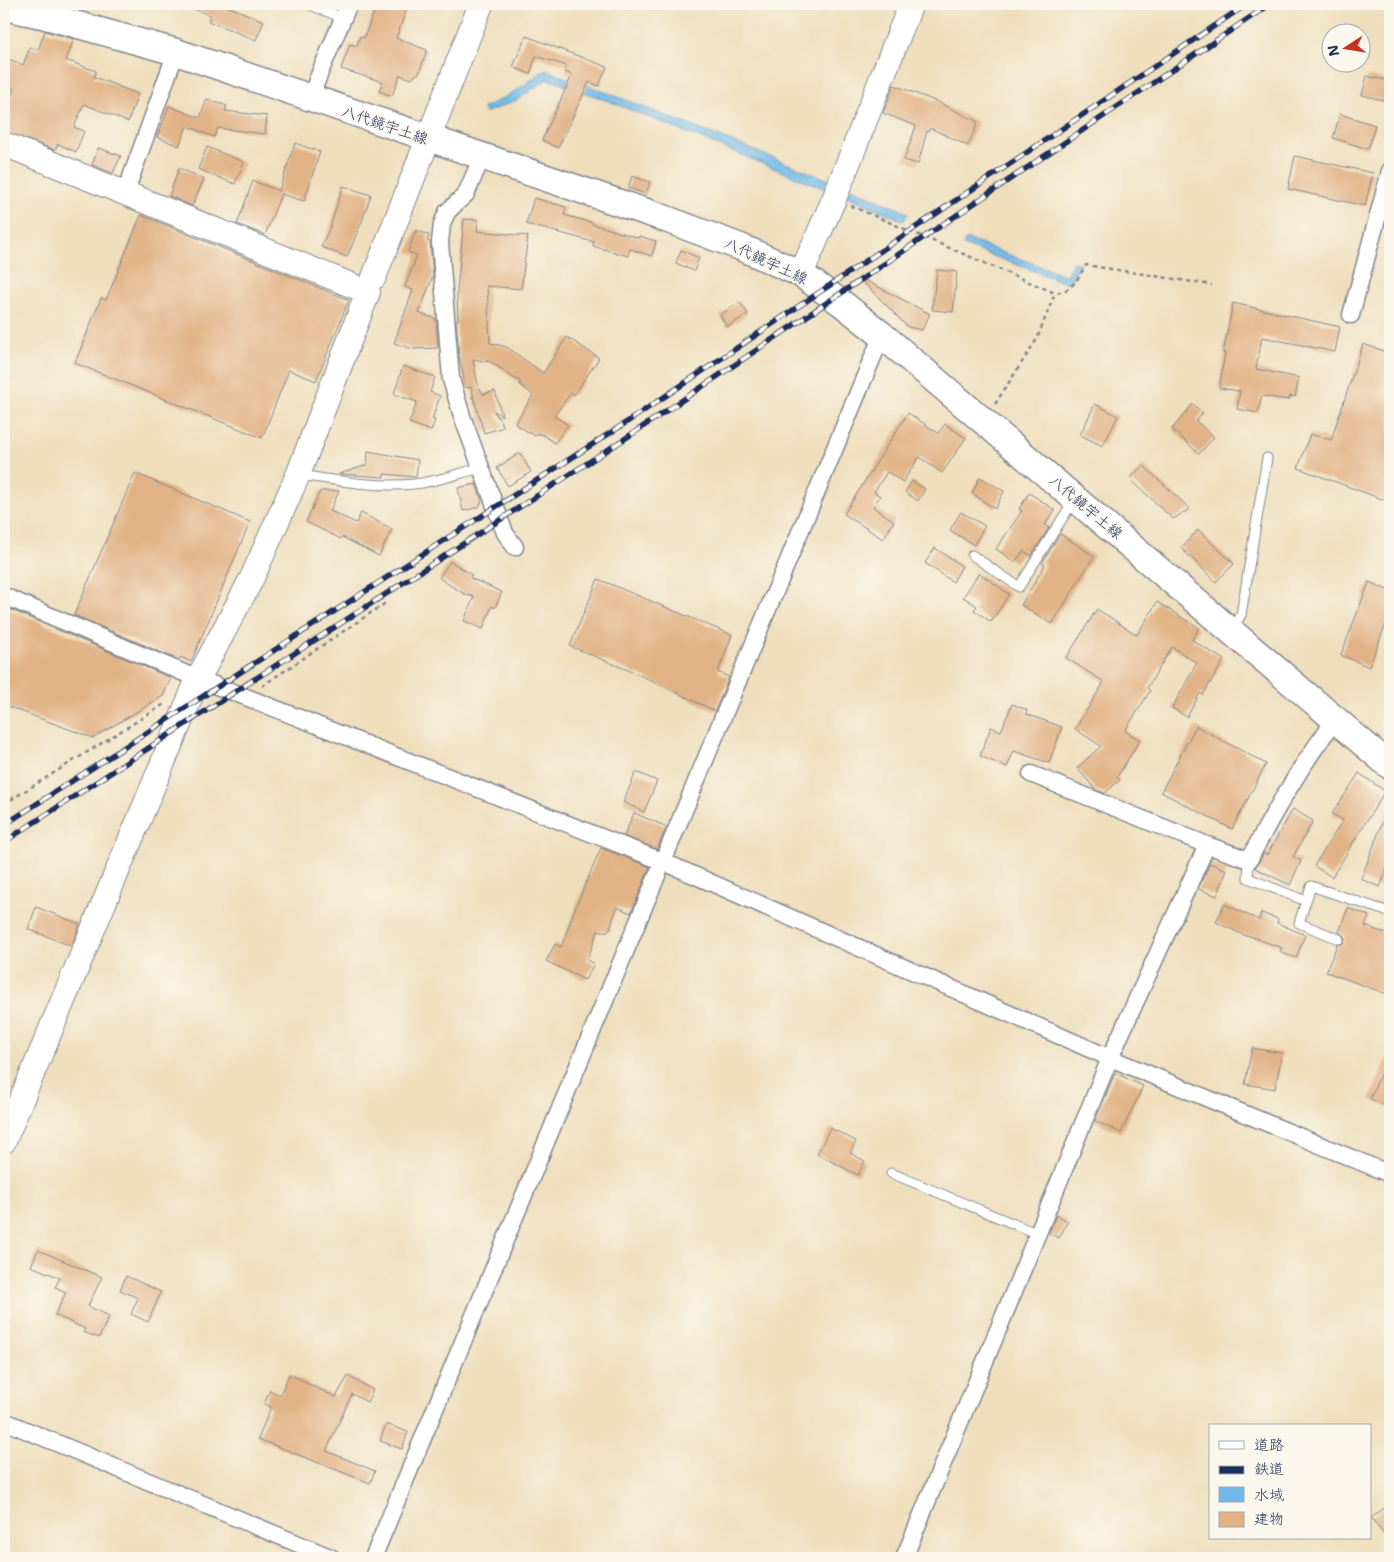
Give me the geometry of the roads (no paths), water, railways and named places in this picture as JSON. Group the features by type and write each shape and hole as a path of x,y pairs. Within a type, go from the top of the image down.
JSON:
{"main road":[{"name":"八代鏡宇土線","path":"4,7 44,9 176,52 658,216 744,248 802,274 882,335 1390,766"}],"street":[{"path":"374,278 481,4"},
{"path":"802,274 834,199 911,4"},
{"path":"310,99 346,11"},
{"path":"125,194 176,52"},
{"path":"4,144 368,292 298,475 251,580 195,688 4,1141"},
{"path":"482,157 466,194 447,212 442,224 440,242 451,379 462,416 505,534 515,547"},
{"path":"1351,315 1390,171"},
{"path":"373,1558 882,335"},
{"path":"4,596 195,688 246,696 664,862 1110,1058 1390,1174"},
{"path":"1031,774 1249,860 1269,821 1316,744 1336,719"},
{"path":"904,1558 1110,1058 1207,845"},
{"path":"4,1421 332,1558"}],"lane":[{"path":"308,4 346,11"},
{"path":"1232,631 1240,615 1268,458"},
{"path":"298,475 372,485 405,484 427,482 481,468"},
{"path":"972,556 1019,587 1075,498"},
{"path":"1249,860 1248,878 1306,901"},
{"path":"1339,939 1299,923 1311,886 1389,912"},
{"path":"891,1174 1038,1234"}],"water":[{"path":"545,70 834,182 830,191 606,100 547,79 517,100 485,113 483,108 513,93"},
{"path":"849,187 908,213 904,221 845,195"},
{"path":"966,239 1064,275 1067,274 1073,262 1080,263 1070,282 1066,283 963,245"}],"railway":[{"path":"4,825 627,422 1247,4"},
{"path":"4,842 629,436 1270,4"}]}
